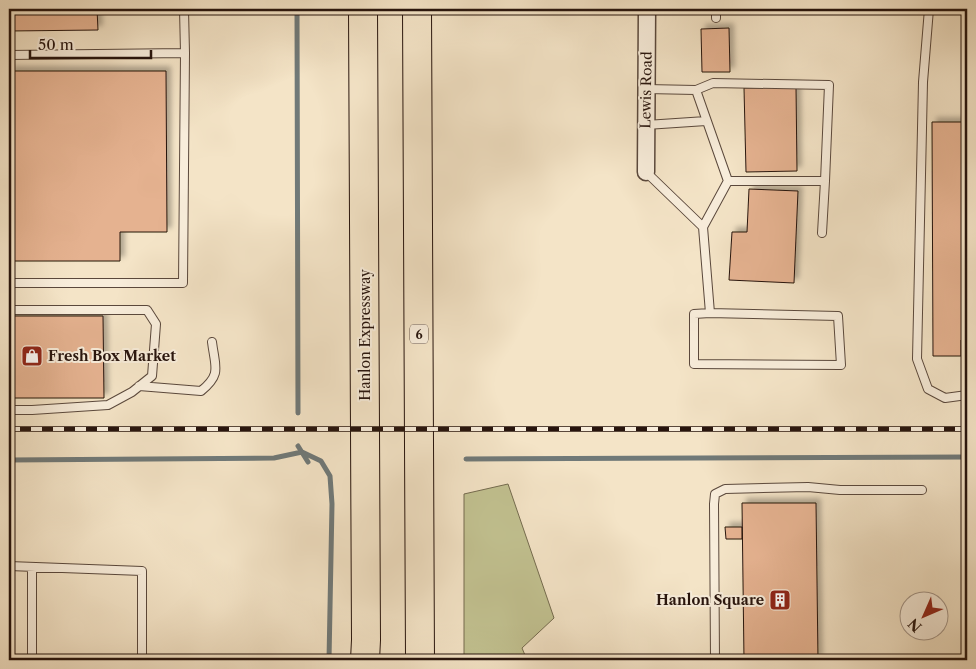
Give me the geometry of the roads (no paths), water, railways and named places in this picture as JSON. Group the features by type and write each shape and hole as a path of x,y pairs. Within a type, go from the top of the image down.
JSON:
{"highway":[{"name":"Hanlon Expressway","path":"363,9 365,660"},
{"name":"6","path":"417,9 420,660"}],"street":[{"name":"Lewis Road","path":"646,172 647,9"}],"lane":[{"path":"9,283 183,283 184,9"},
{"path":"716,9 716,18"},
{"path":"929,9 923,82 917,359 928,389 945,398 967,395"},
{"path":"9,55 185,53"},
{"path":"646,89 696,90 713,82 829,85 822,232"},
{"path":"696,90 728,181 703,227 710,313"},
{"path":"646,125 706,121"},
{"path":"646,172 703,227"},
{"path":"728,181 825,181"},
{"path":"9,310 147,310 156,324 152,376 132,392 108,405 9,410"},
{"path":"710,313 838,316 841,365 694,364 694,314 710,313"},
{"path":"139,386 202,391 212,383 216,375 212,342"},
{"path":"716,660 715,494 725,490 808,487 840,490 922,490"},
{"path":"9,566 142,571 142,660"},
{"path":"9,660 32,660 32,567"}],"waterway":[{"path":"297,9 298,413"},
{"path":"298,446 308,462"},
{"path":"9,460 274,458 302,452 321,461 330,476 332,504 329,660"},
{"path":"466,459 967,457"}],"railway":[{"path":"9,429 967,429"}],"place":[{"name":"Fresh Box Market","path":"32,356"},
{"name":"Hanlon Square","path":"780,600"}]}
